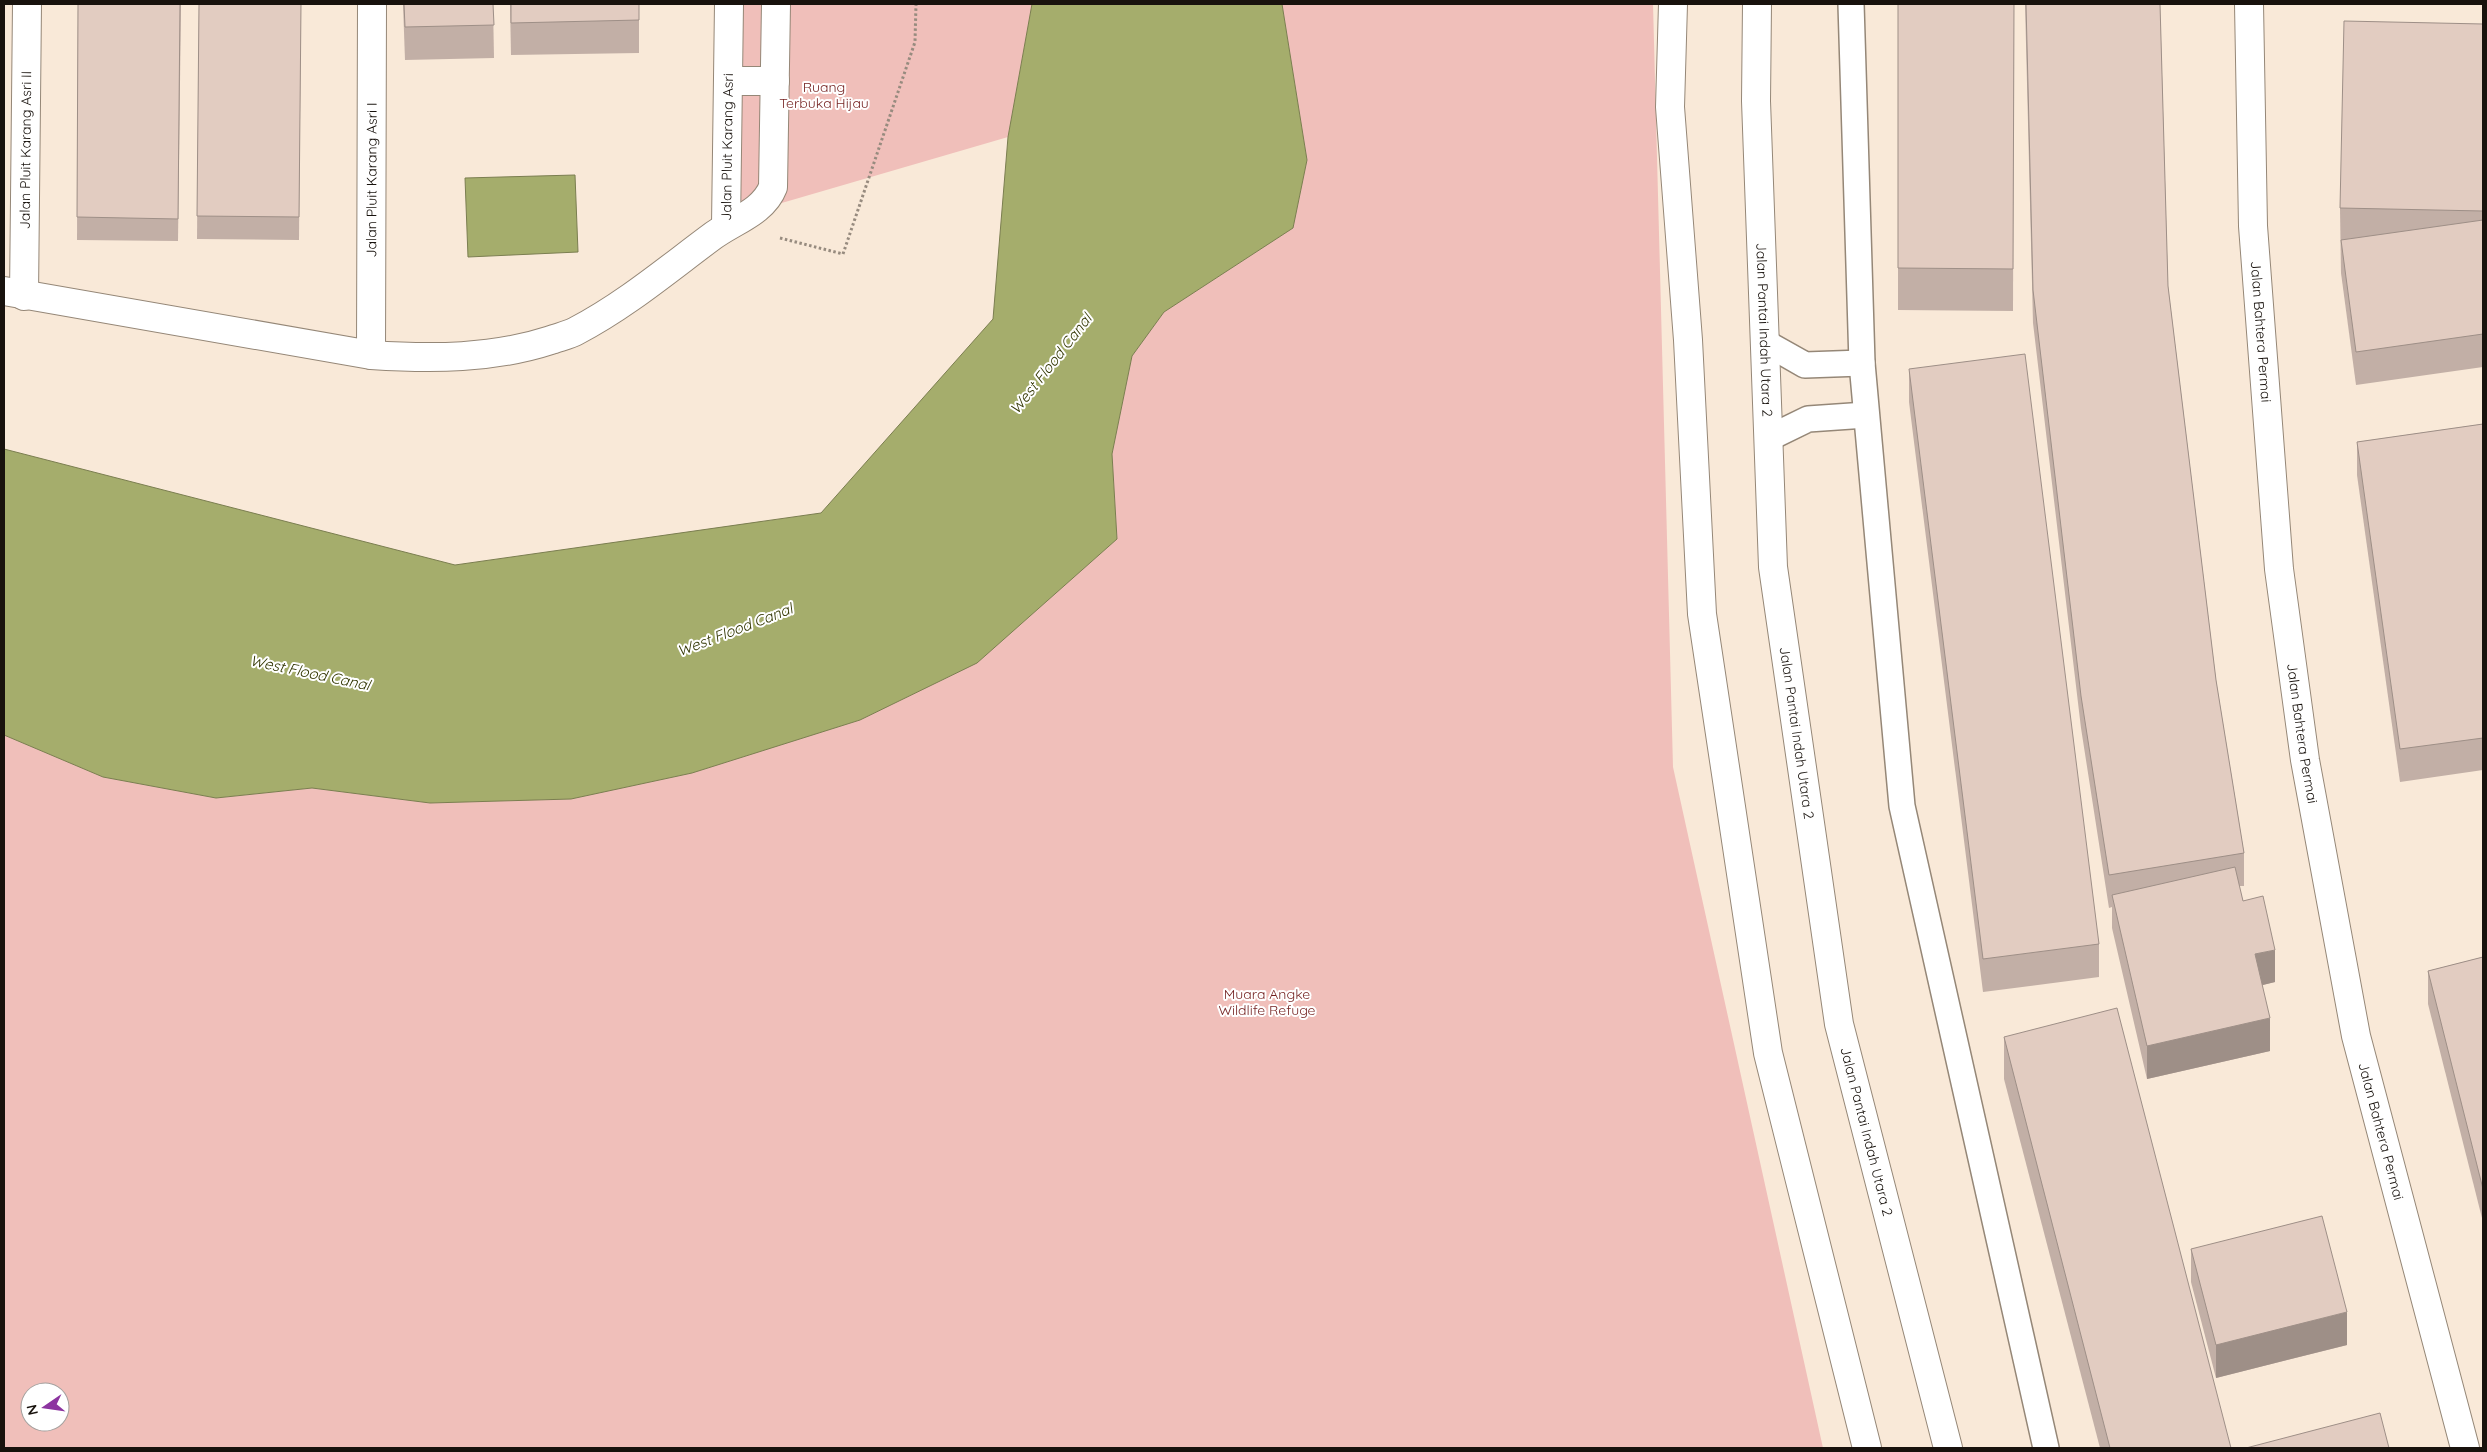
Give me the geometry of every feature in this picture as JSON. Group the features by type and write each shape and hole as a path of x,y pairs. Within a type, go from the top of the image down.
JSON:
{"street":[{"name":"Jalan Pluit Karang Asri II","path":"14,294 27,4"},
{"name":"Jalan Pluit Karang Asri I","path":"371,355 372,4"},
{"name":"Jalan Pluit Karang Asri","path":"729,4 726,225 757,210 768,200 773,187 776,4"},
{"path":"1672,4 1670,107 1688,340 1702,614 1768,1053 1867,1448"},
{"name":"Jalan Pantai Indah Utara 2","path":"1757,4 1756,101 1773,567 1839,1024 1948,1448"},
{"name":"Jalan Bahtera Permai","path":"2249,4 2253,226 2279,569 2305,760 2356,1036 2465,1448"},
{"path":"728,81 775,81"},
{"path":"14,294 371,355 424,358 483,355 521,350 575,332 641,290 726,225"}],"lane":[{"path":"1851,4 1862,363 1902,806 2046,1448"},
{"path":"1766,344 1805,365 1862,363"},
{"path":"1769,438 1808,419 1866,414"}],"path":[{"path":"726,225 843,254 915,42 916,4"}],"green space":[{"name":"Ruang Terbuka Hijau","path":"735,4 1032,4 1008,137 727,219"},
{"name":"Muara Angke Wildlife Refuge","path":"1282,4 1653,4 1673,767 1823,1448 4,1448 4,735 103,777 216,798 312,788 430,803 571,799 692,773 860,720 977,663 1117,539 1112,454 1132,356 1164,312 1293,228 1307,160"}],"water":[{"name":"West Flood Canal","path":"1032,4 1282,4 1307,160 1293,228 1164,312 1132,356 1112,454 1117,539 977,663 860,720 692,773 571,799 430,803 312,788 216,798 103,777 4,735 4,449 455,565 821,513 993,319 1008,137"},
{"path":"575,175 578,252 468,257 465,178"}],"building":[{"path":"78,4 180,4 178,219 77,217"},
{"path":"199,4 301,4 299,217 197,216"},
{"path":"404,4 493,4 494,25 405,27"},
{"path":"511,4 639,4 639,20 511,23"},
{"path":"1898,4 2014,4 2013,269 1898,268"},
{"path":"2026,4 2160,4 2168,286 2216,680 2244,853 2109,875 2081,696 2033,290"},
{"path":"2344,21 2483,24 2483,211 2340,208"},
{"path":"2483,220 2483,334 2356,352 2341,240"},
{"path":"2025,354 2099,944 1983,959 1909,369"},
{"path":"2483,424 2483,738 2400,749 2357,442"},
{"path":"2235,867 2243,901 2263,896 2275,950 2255,954 2270,1018 2147,1046 2112,895"},
{"path":"2483,957 2483,1189 2428,971"},
{"path":"2117,1008 2231,1448 2110,1448 2004,1037"},
{"path":"2322,1216 2347,1312 2216,1345 2191,1249"},
{"path":"2380,1413 2389,1448 2246,1448"}]}
